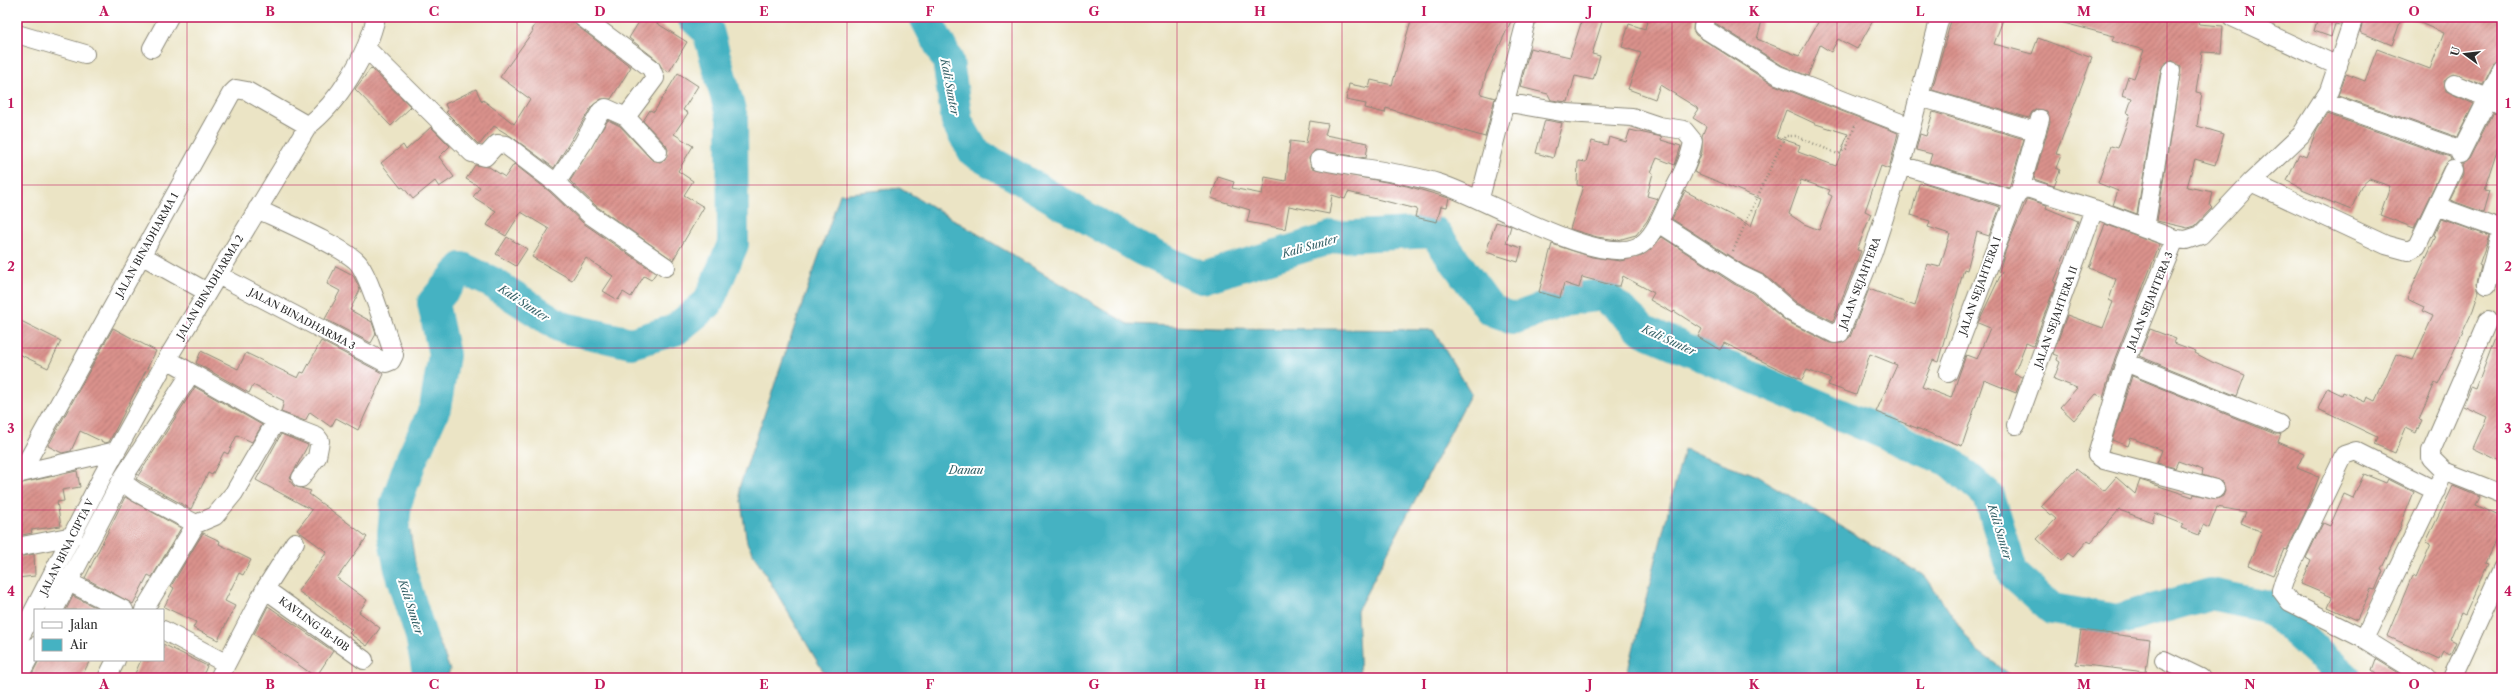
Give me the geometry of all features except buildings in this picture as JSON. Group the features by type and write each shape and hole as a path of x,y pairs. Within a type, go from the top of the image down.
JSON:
{"street":[{"path":"152,48 169,17"},
{"path":"308,126 325,113 366,48 376,17"},
{"path":"582,17 651,68 655,78 652,86 626,117"},
{"path":"1480,198 1527,17"},
{"path":"1705,17 1703,27 1778,76 1911,127"},
{"name":"JALAN SEJAHTERA","path":"1658,222 1726,266 1759,284 1791,312 1835,334 1840,333 1873,252 1901,165 1940,17"},
{"path":"2232,17 2338,66"},
{"path":"1901,165 2017,195 2027,188 2175,239 2186,240 2201,235 2251,182 2301,135 2323,101 2338,66 2354,17"},
{"path":"17,34 85,54"},
{"path":"366,48 472,153 486,157 498,144 506,145 556,183 589,214 666,267"},
{"path":"2251,182 2400,250 2408,251 2417,246 2458,158 2495,101 2502,70"},
{"path":"2145,228 2172,71"},
{"path":"2454,84 2495,101"},
{"name":"JALAN BINADHARMA 1","path":"19,474 231,94 236,89 247,91 308,126"},
{"name":"JALAN SEJAHTERA I","path":"1920,97 2034,124 2017,195 1948,373"},
{"path":"2323,101 2458,158"},
{"path":"1319,160 1438,182 1480,198 1565,238 1596,249 1637,247 1658,222 1691,155 1693,142 1684,130 1659,126 1632,117 1567,113 1504,102"},
{"path":"556,183 583,143 601,111 610,108 626,117 658,152"},
{"name":"JALAN BINADHARMA 2","path":"116,451 168,358 308,126"},
{"path":"2436,206 2501,230 2487,285"},
{"name":"JALAN BINADHARMA 3","path":"218,275 386,363 391,361 394,355 366,276 358,263 343,251 257,209"},
{"name":"JALAN SEJAHTERA II","path":"2016,425 2094,210"},
{"name":"JALAN SEJAHTERA 3","path":"2175,239 2125,362 2097,454 2104,460 2215,489"},
{"path":"142,255 207,292"},
{"path":"2488,320 2431,451 2433,462 2444,471 2502,494"},
{"path":"168,358 190,373 276,421 317,437 320,441 317,457 302,478"},
{"path":"2125,362 2279,424"},
{"path":"54,609 61,578 190,373"},
{"path":"145,609 196,524 215,516 224,507 276,421"},
{"path":"19,474 116,451"},
{"name":"JALAN BINA CIPTA V","path":"35,609 61,578 73,536 116,451"},
{"path":"2427,678 2364,639 2290,602 2281,590 2284,580 2337,466 2344,455 2356,451 2436,491"},
{"path":"2364,639 2436,491 2444,471"},
{"path":"121,481 136,492 196,524"},
{"path":"17,547 73,536"},
{"path":"164,631 222,670 265,589 295,542"},
{"path":"2452,678 2502,569"},
{"path":"61,578 122,609"},
{"name":"KAVLING 1B-10B","path":"265,589 364,660"},
{"name":"JALAN BINA CIPTA V","path":"17,643 21,626 34,610"},
{"path":"18,678 34,648"},
{"path":"2164,660 2201,678"},
{"path":"107,678 116,661"}],"path":[{"path":"1726,266 1785,136 1796,136 1838,154 1846,149 1861,108"}],"water":[{"name":"Danau","path":"901,188 1128,324 1218,328 1433,330 1471,393 1357,611 1360,678 827,678 747,543 739,488 840,194"},
{"path":"1684,449 1755,475 1926,577 1975,649 2015,678 1626,678"},
{"path":"408,468 396,503 393,533 410,530 419,589 450,670 447,678 414,678 416,674 407,620 385,567 385,510"}],"waterway":[{"name":"Kali Sunter","path":"429,678 421,636 400,569 393,534 396,503 411,461 435,408 444,355 433,303 462,268 493,283 561,327 631,343 675,330 708,303 733,244 732,118 708,31 693,17"},
{"name":"Kali Sunter","path":"925,17 948,61 957,122 974,152 1142,250 1202,278 1335,237 1434,232 1490,309 1513,319 1570,299 1604,295 1644,331 1949,461 1989,496 2013,574 2052,609 2117,620 2210,594 2267,606 2346,678"}]}
